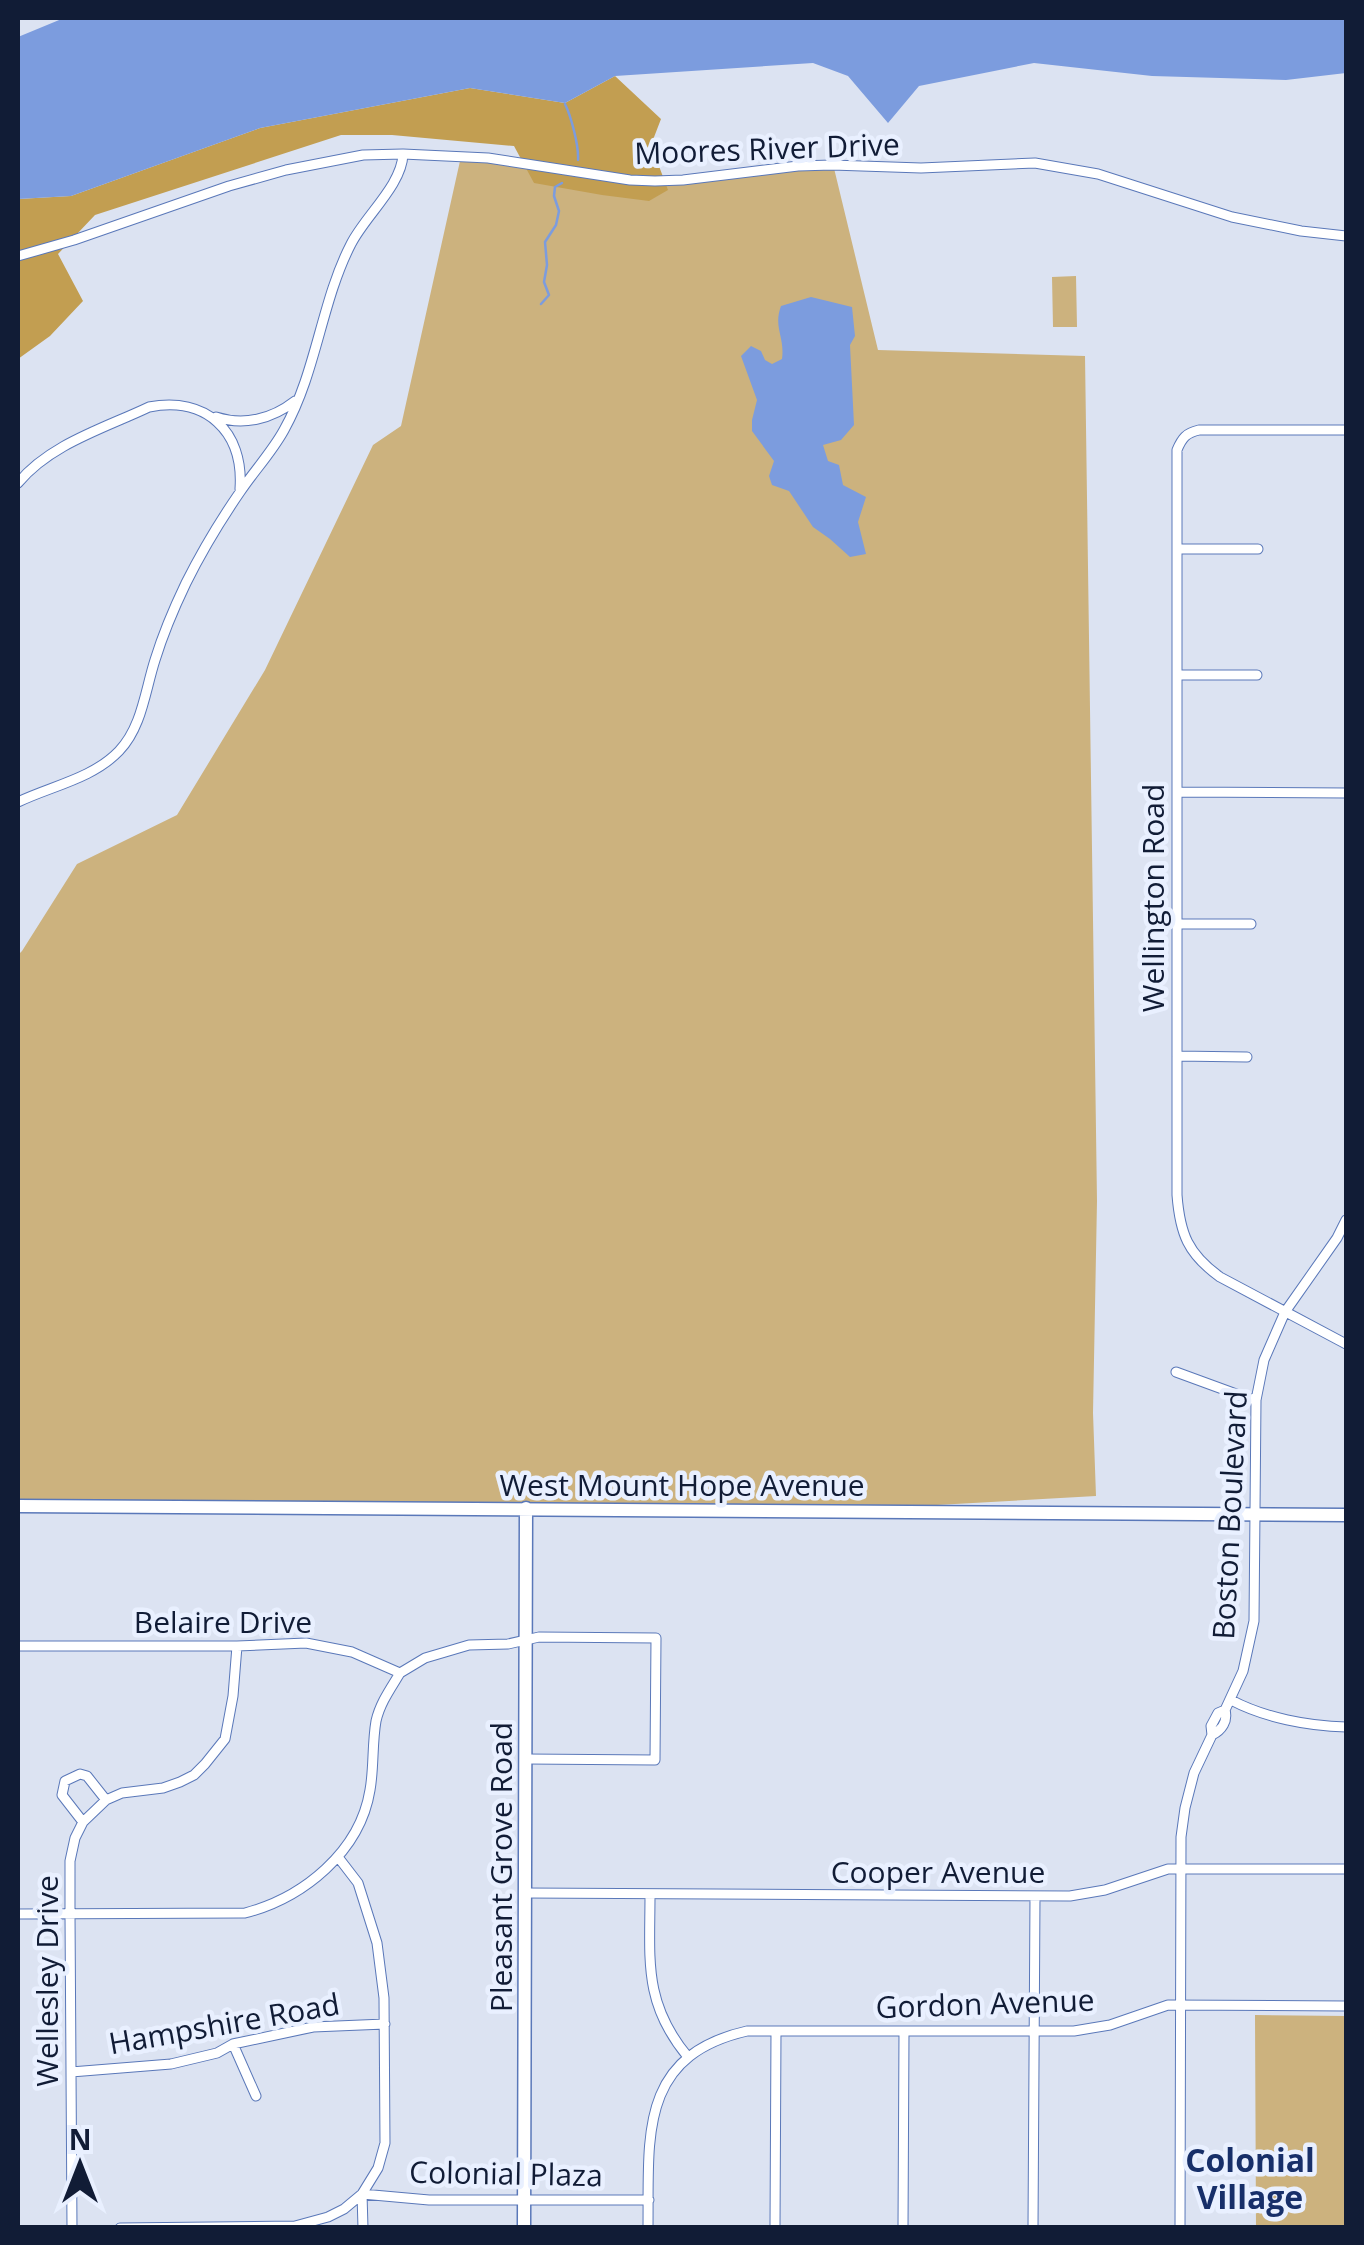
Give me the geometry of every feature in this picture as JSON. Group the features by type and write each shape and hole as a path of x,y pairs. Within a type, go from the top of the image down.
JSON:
{"street":[{"name":"Moores River Drive","path":"18,256 286,170 363,155 403,154 488,158 655,181 798,166 921,168 1035,163 1098,174 1232,217 1346,236"},
{"path":"18,802 83,776 128,739 173,610 196,562 284,431 319,344 342,262 361,226 400,171 403,154"},
{"path":"18,483 52,453 149,407 178,404 231,422 253,420 284,409 298,398"},
{"path":"208,415 219,422 234,446 241,474 240,492"},
{"name":"Wellington Road","path":"1346,430 1199,430 1188,433 1177,450 1176,1056 1178,1216 1188,1244 1204,1266 1220,1277 1346,1344"},
{"path":"1178,549 1258,549"},
{"path":"1177,675 1258,675"},
{"path":"18,789 40,792"},
{"path":"1177,792 1346,792"},
{"path":"1177,924 1250,924"},
{"path":"1176,1056 1247,1057"},
{"name":"Boston Boulevard","path":"1180,2228 1180,1837 1184,1808 1194,1773 1212,1734 1211,1726 1231,1700 1252,1636 1256,1595 1256,1400 1264,1360 1285,1312 1338,1238 1346,1220"},
{"path":"1176,1372 1256,1400"},
{"name":"West Mount Hope Avenue","path":"18,1506 1346,1515"},
{"name":"Pleasant Grove Road","path":"524,2228 526,1508"},
{"path":"18,1914 245,1913 261,1909 298,1891 338,1857 360,1825 370,1793 376,1719 400,1673 425,1658 468,1646 508,1644 538,1637 656,1638 655,1760 526,1758"},
{"name":"Belaire Drive","path":"18,1646 306,1643 352,1652 400,1673"},
{"path":"84,1822 62,1794 65,1780 80,1774 87,1776 106,1800 122,1793 180,1782 206,1764 225,1739 236,1646"},
{"path":"1231,1700 1275,1716 1346,1727"},
{"name":"Wellesley Drive","path":"72,2228 70,1861 75,1838 84,1822 106,1800"},
{"path":"120,2228 296,2226 344,2208 362,2194 378,2168 384,2143 385,2024 377,1943 358,1883 338,1857"},
{"name":"Cooper Avenue","path":"524,1892 1070,1896 1105,1890 1168,1869 1346,1869"},
{"path":"648,2228 652,2115 669,2079 688,2056 671,2036 656,2004 650,1964 650,1895"},
{"path":"1033,2228 1035,1896"},
{"name":"Gordon Avenue","path":"688,2056 726,2036 748,2031 1074,2031 1110,2025 1168,2005 1346,2006"},
{"name":"Hampshire Road","path":"72,2072 171,2064 233,2044 313,2027 385,2024"},
{"path":"774,2228 776,2031"},
{"path":"903,2228 904,2032"},
{"path":"233,2044 256,2096"},
{"path":"362,2194 363,2228"},
{"name":"Colonial Plaza","path":"362,2194 429,2200 648,2200"}],"shaded area":[{"path":"615,76 661,119 651,145 668,190 649,201 534,183 514,146 392,135 341,135 95,215 58,254 83,301 50,336 18,359 18,199 71,196 260,128 470,88 565,103"},
{"path":"462,152 641,180 832,160 878,350 1085,356 1097,1201 1093,1413 1096,1496 847,1510 18,1506 18,955 77,864 177,815 265,670 373,445 401,426"},
{"path":"1076,276 1077,327 1053,327 1052,277"},
{"path":"1255,2015 1346,2016 1346,2227 1256,2227"}],"water":[{"path":"64,18 1346,18 1346,73 1286,80 1152,76 1034,63 919,86 888,123 848,76 813,63 615,76 565,103 470,88 260,128 71,196 18,199 18,37"},
{"path":"811,297 852,307 854,425 841,440 823,445 828,461 839,465 843,485 866,497 858,522 866,554 850,557 813,527 789,491 772,485 769,476 774,461 752,431 757,400 741,356 751,346 772,364 782,359 778,320 781,306"}],"waterway":[{"path":"565,104 578,160"},
{"path":"541,304 549,295 544,282 545,242 556,225 559,211 555,187 562,183"}],"district":[{"name":"Colonial Village","path":"1250,2178"}]}
